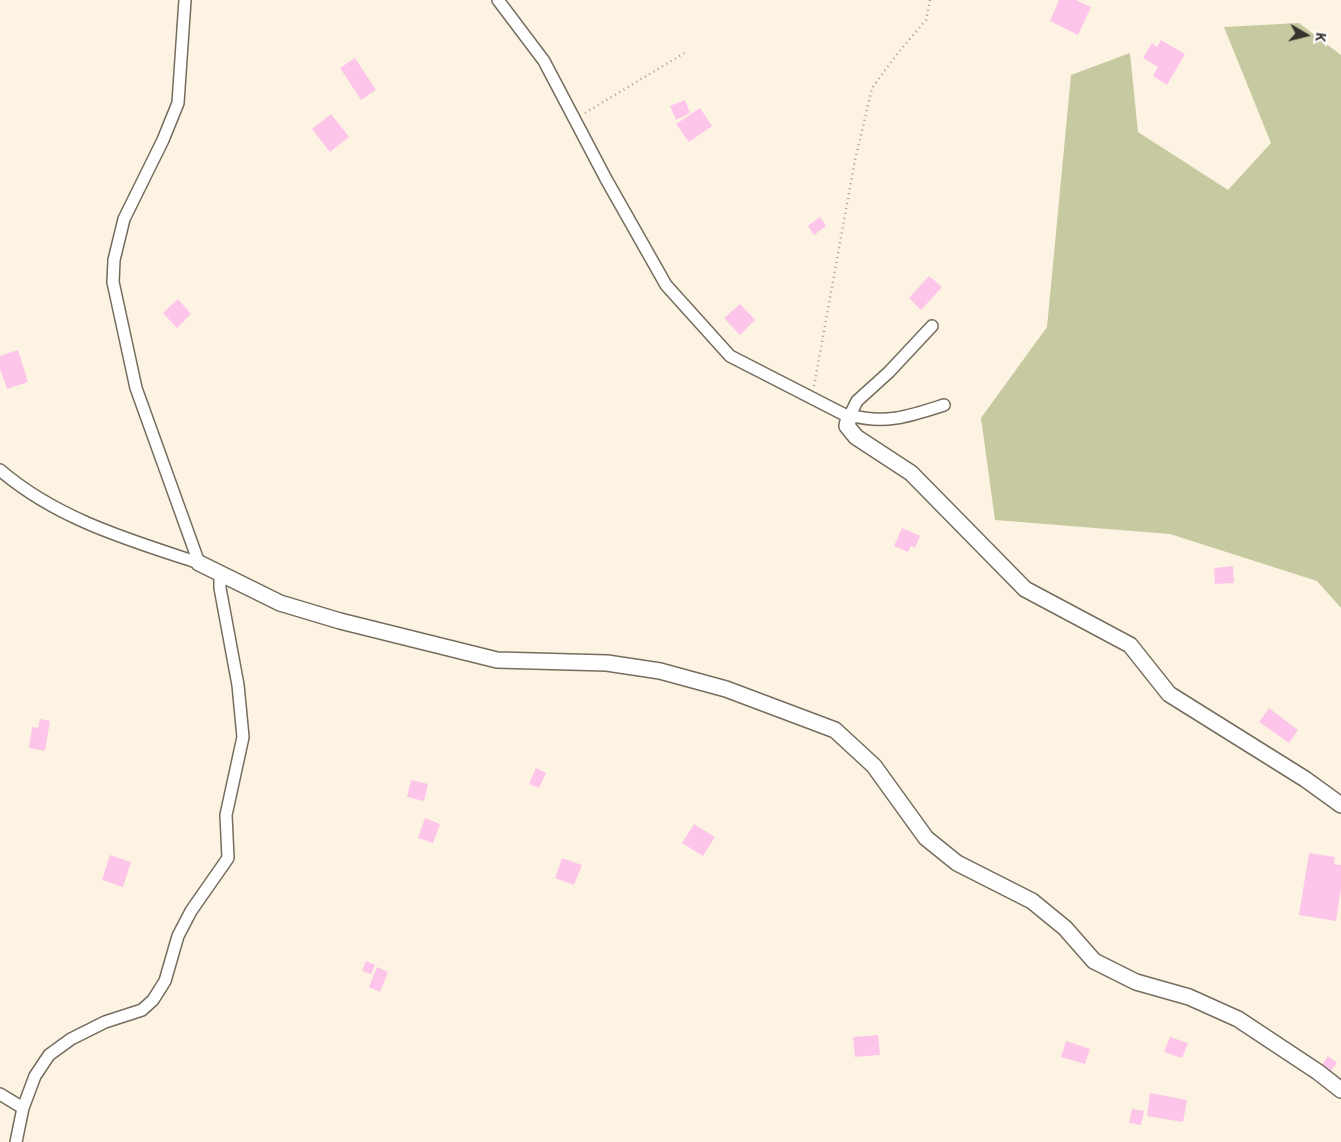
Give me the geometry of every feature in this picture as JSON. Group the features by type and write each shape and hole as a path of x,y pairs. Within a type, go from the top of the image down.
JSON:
{"street":[{"path":"185,0 178,103 163,140 124,219 114,260 113,282 136,388 199,563"},
{"path":"498,0 544,61 666,285 730,356 849,416 902,419 944,405"},
{"path":"932,326 889,372 857,401 849,416 847,426 856,437 911,473 1025,589 1130,646 1168,694 1305,780 1341,805"},
{"path":"0,470 24,491 100,530 199,563 280,603 340,621 497,660 607,663 660,671 726,689 835,730 874,766 926,838 957,864 1032,901 1065,928 1094,961 1136,982 1189,997 1238,1019 1318,1072 1341,1090"},
{"path":"16,1142 23,1108 34,1076 49,1055 71,1039 105,1022 142,1010 153,1000 165,981 178,936 191,911 228,858 226,815 243,737 238,685 220,588 220,572"},
{"path":"0,1094 23,1108"}],"path":[{"path":"812,397 855,160 872,88 897,54 926,20 930,0"},
{"path":"574,119 686,52"}],"green space":[{"path":"1299,23 1341,55 1341,608 1317,581 1170,534 995,520 981,418 1047,327 1071,75 1130,53 1138,132 1228,190 1271,143 1224,27"}],"building":[{"path":"1059,0 1076,0 1091,7 1078,35 1050,21"},
{"path":"1161,40 1185,54 1167,85 1153,76 1158,67 1143,58 1152,43 1157,47"},
{"path":"355,58 376,90 361,100 340,68"},
{"path":"685,100 690,113 676,120 670,106"},
{"path":"700,108 712,126 689,142 676,124"},
{"path":"331,114 349,137 330,152 312,129"},
{"path":"820,217 826,226 814,235 808,226"},
{"path":"929,276 942,287 921,310 909,298"},
{"path":"178,299 191,314 177,328 163,313"},
{"path":"740,304 755,320 740,335 724,318"},
{"path":"18,350 28,382 7,389 0,369 0,356"},
{"path":"902,528 920,536 915,548 911,546 908,552 894,546"},
{"path":"1233,566 1234,583 1215,584 1214,568"},
{"path":"1269,708 1298,730 1289,743 1259,722"},
{"path":"40,719 50,721 45,751 29,748 32,727 38,728"},
{"path":"536,768 546,773 539,788 529,784"},
{"path":"411,780 428,784 424,801 407,797"},
{"path":"425,818 440,824 433,843 418,838"},
{"path":"694,824 715,837 703,856 682,843"},
{"path":"1309,853 1335,857 1334,864 1341,865 1341,888 1336,921 1299,915"},
{"path":"110,855 131,862 123,887 102,880"},
{"path":"562,858 582,865 574,885 555,878"},
{"path":"366,961 375,965 371,974 362,971"},
{"path":"377,967 388,972 380,992 369,987"},
{"path":"878,1035 880,1055 855,1057 853,1037"},
{"path":"1170,1037 1188,1043 1182,1058 1164,1052"},
{"path":"1066,1041 1090,1049 1085,1064 1061,1057"},
{"path":"1328,1056 1337,1063 1329,1074 1320,1068"},
{"path":"1150,1093 1187,1100 1183,1122 1147,1116"},
{"path":"1132,1109 1144,1111 1141,1125 1129,1123"}]}
